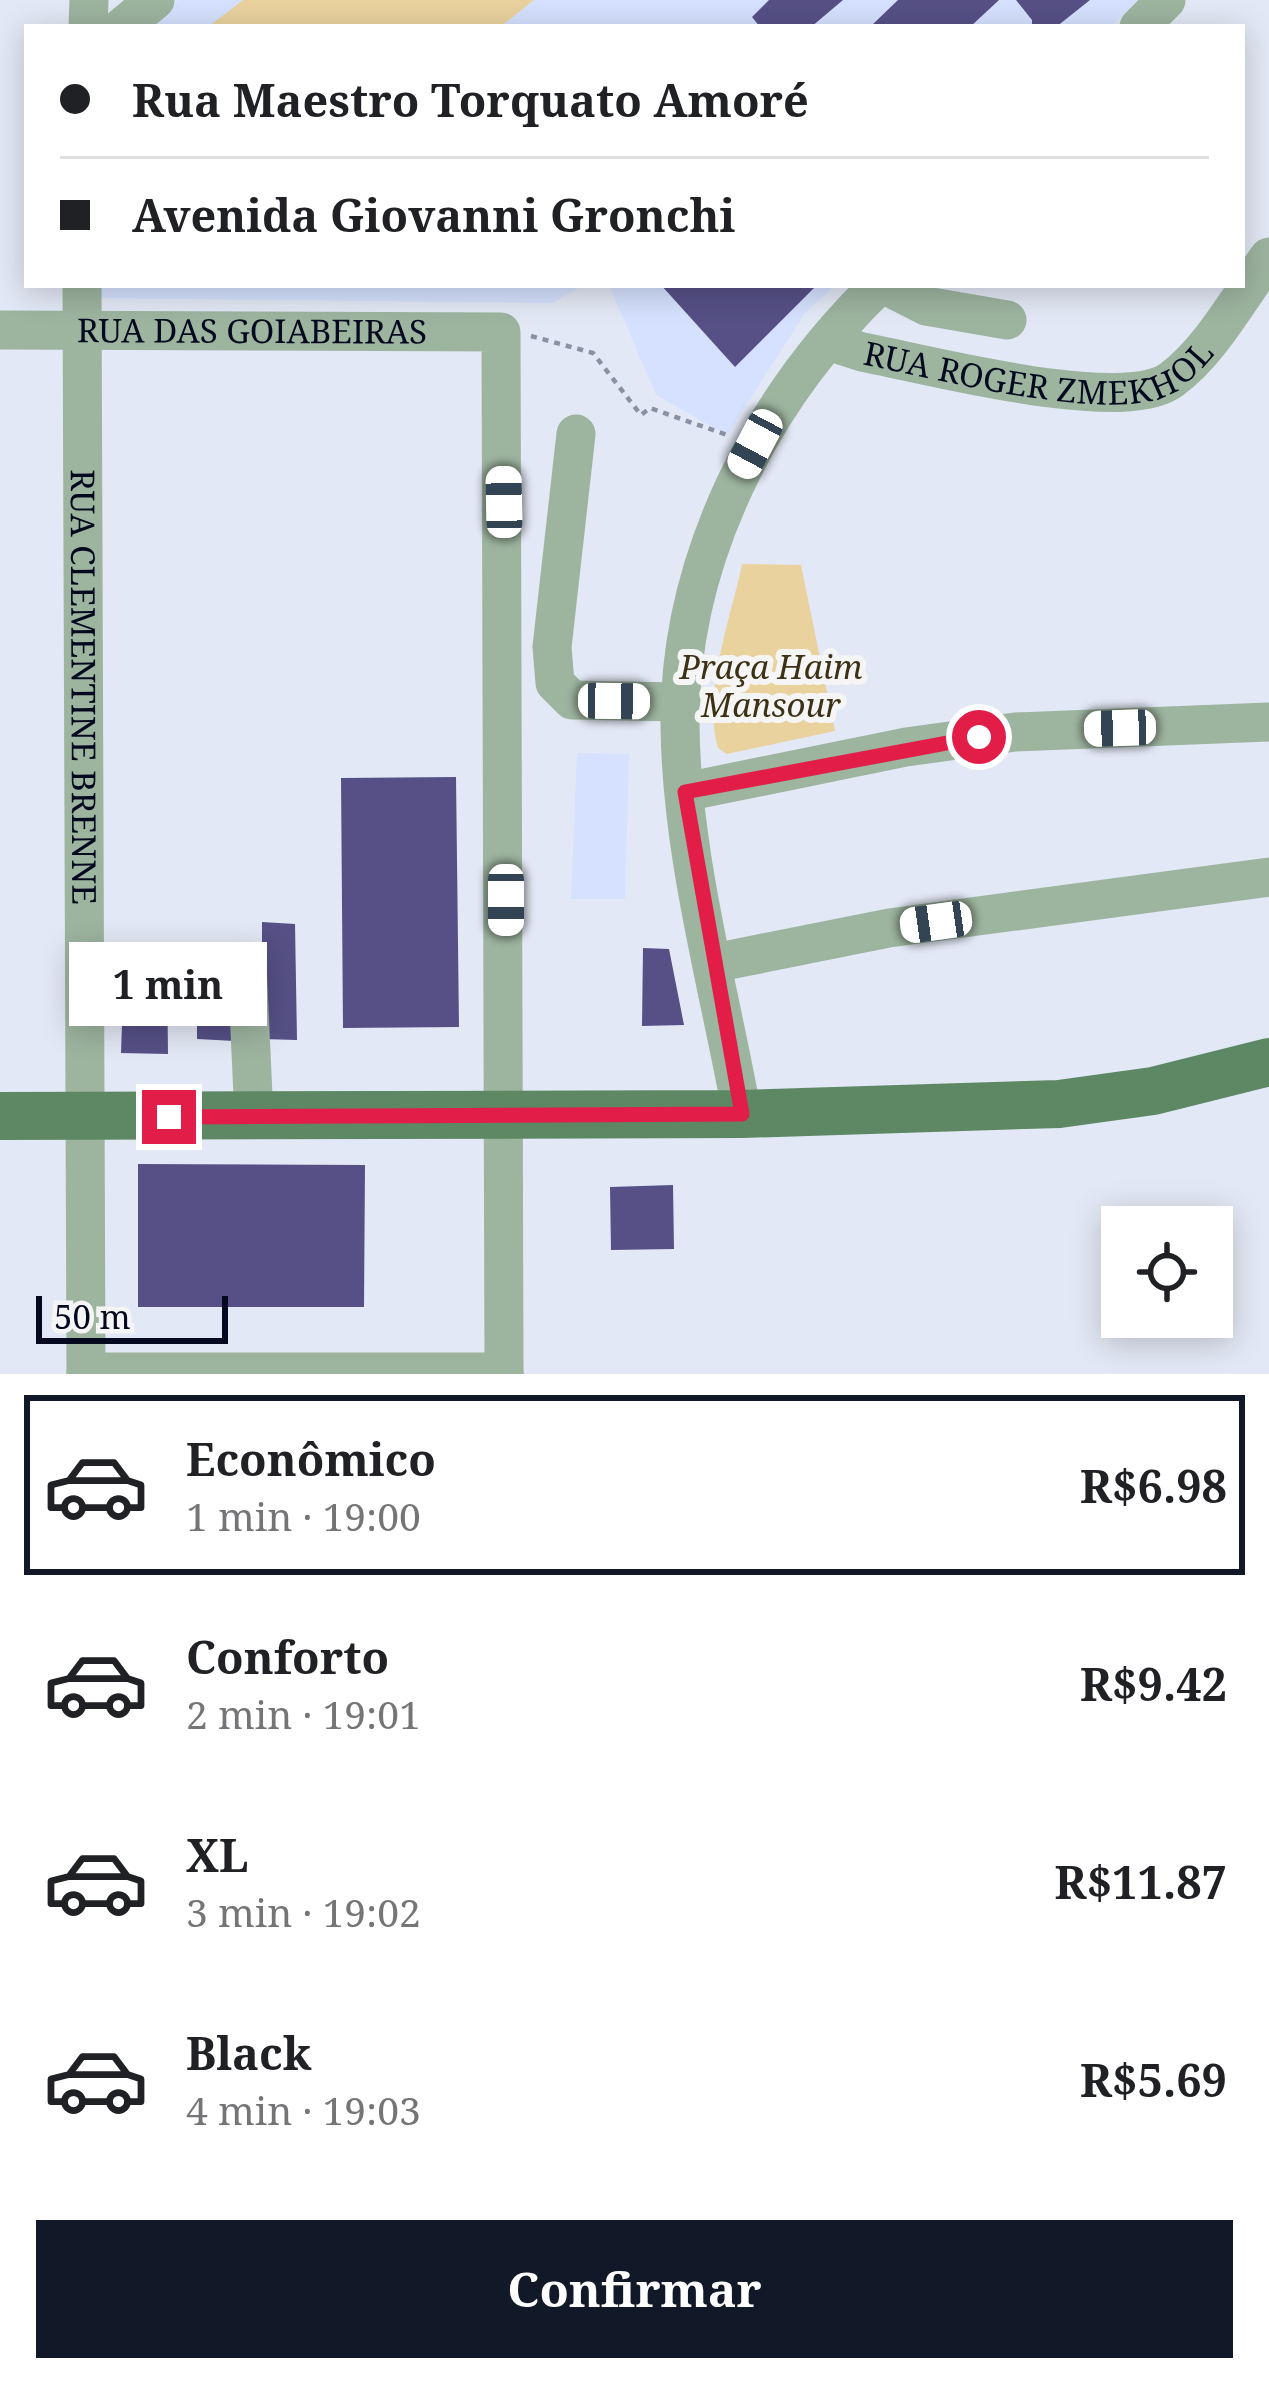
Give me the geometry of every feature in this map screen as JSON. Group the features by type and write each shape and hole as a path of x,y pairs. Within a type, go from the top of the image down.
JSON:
{"main road":[{"path":"0,1116 742,1114 1059,1104 1153,1090 1269,1063"}],"street":[{"path":"126,24 155,0"},
{"path":"1142,24 1166,0"},
{"name":"RUA ROGER ZMEKHOL","path":"828,341 862,352 1084,392 1146,392 1189,363 1269,257"},
{"name":"RUA CLEMENTINE BRENNE","path":"82,288 86,1373"},
{"path":"742,1114 685,792 681,702 698,595 732,488 774,408 879,288"},
{"path":"889,288 926,305 1007,320"},
{"name":"RUA DAS GOIABEIRAS","path":"0,330 501,332"},
{"path":"86,1373 504,1373 501,332"},
{"path":"576,434 552,646 555,683 572,700 681,702"},
{"path":"685,792 906,747 1016,732 1269,722"},
{"path":"715,963 889,928 1269,878"},
{"path":"247,966 254,1117"}],"path":[{"path":"501,332 592,353 641,415 650,408 755,444"}],"shaded area":[{"path":"178,0 1138,0 1114,24 150,24"},
{"path":"96,288 578,288 553,303 95,298"},
{"path":"610,288 833,288 805,313 727,435 656,395"},
{"path":"577,753 629,754 625,899 571,899"}],"green space":[{"path":"243,0 534,0 504,24 212,24"},
{"name":"Praça Haim Mansour","path":"742,564 801,565 835,731 727,754 718,748 713,704 716,680"}],"building":[{"path":"769,0 843,0 815,24 758,24 752,17"},
{"path":"898,0 999,0 973,24 873,24"},
{"path":"1016,0 1090,0 1060,24 1032,24"},
{"path":"664,288 814,288 735,367"},
{"path":"456,777 459,1027 343,1028 341,778"},
{"path":"262,922 295,924 297,1040 262,1039"},
{"path":"643,948 669,949 684,1025 642,1026"},
{"path":"197,954 234,955 235,1041 197,1039"},
{"path":"167,965 168,1054 121,1053 124,967"},
{"path":"138,1164 365,1165 364,1307 138,1307"},
{"path":"673,1185 674,1249 611,1250 610,1187"}],"route":[{"path":"169,1117 742,1114 685,792 799,767 979,737"}]}
